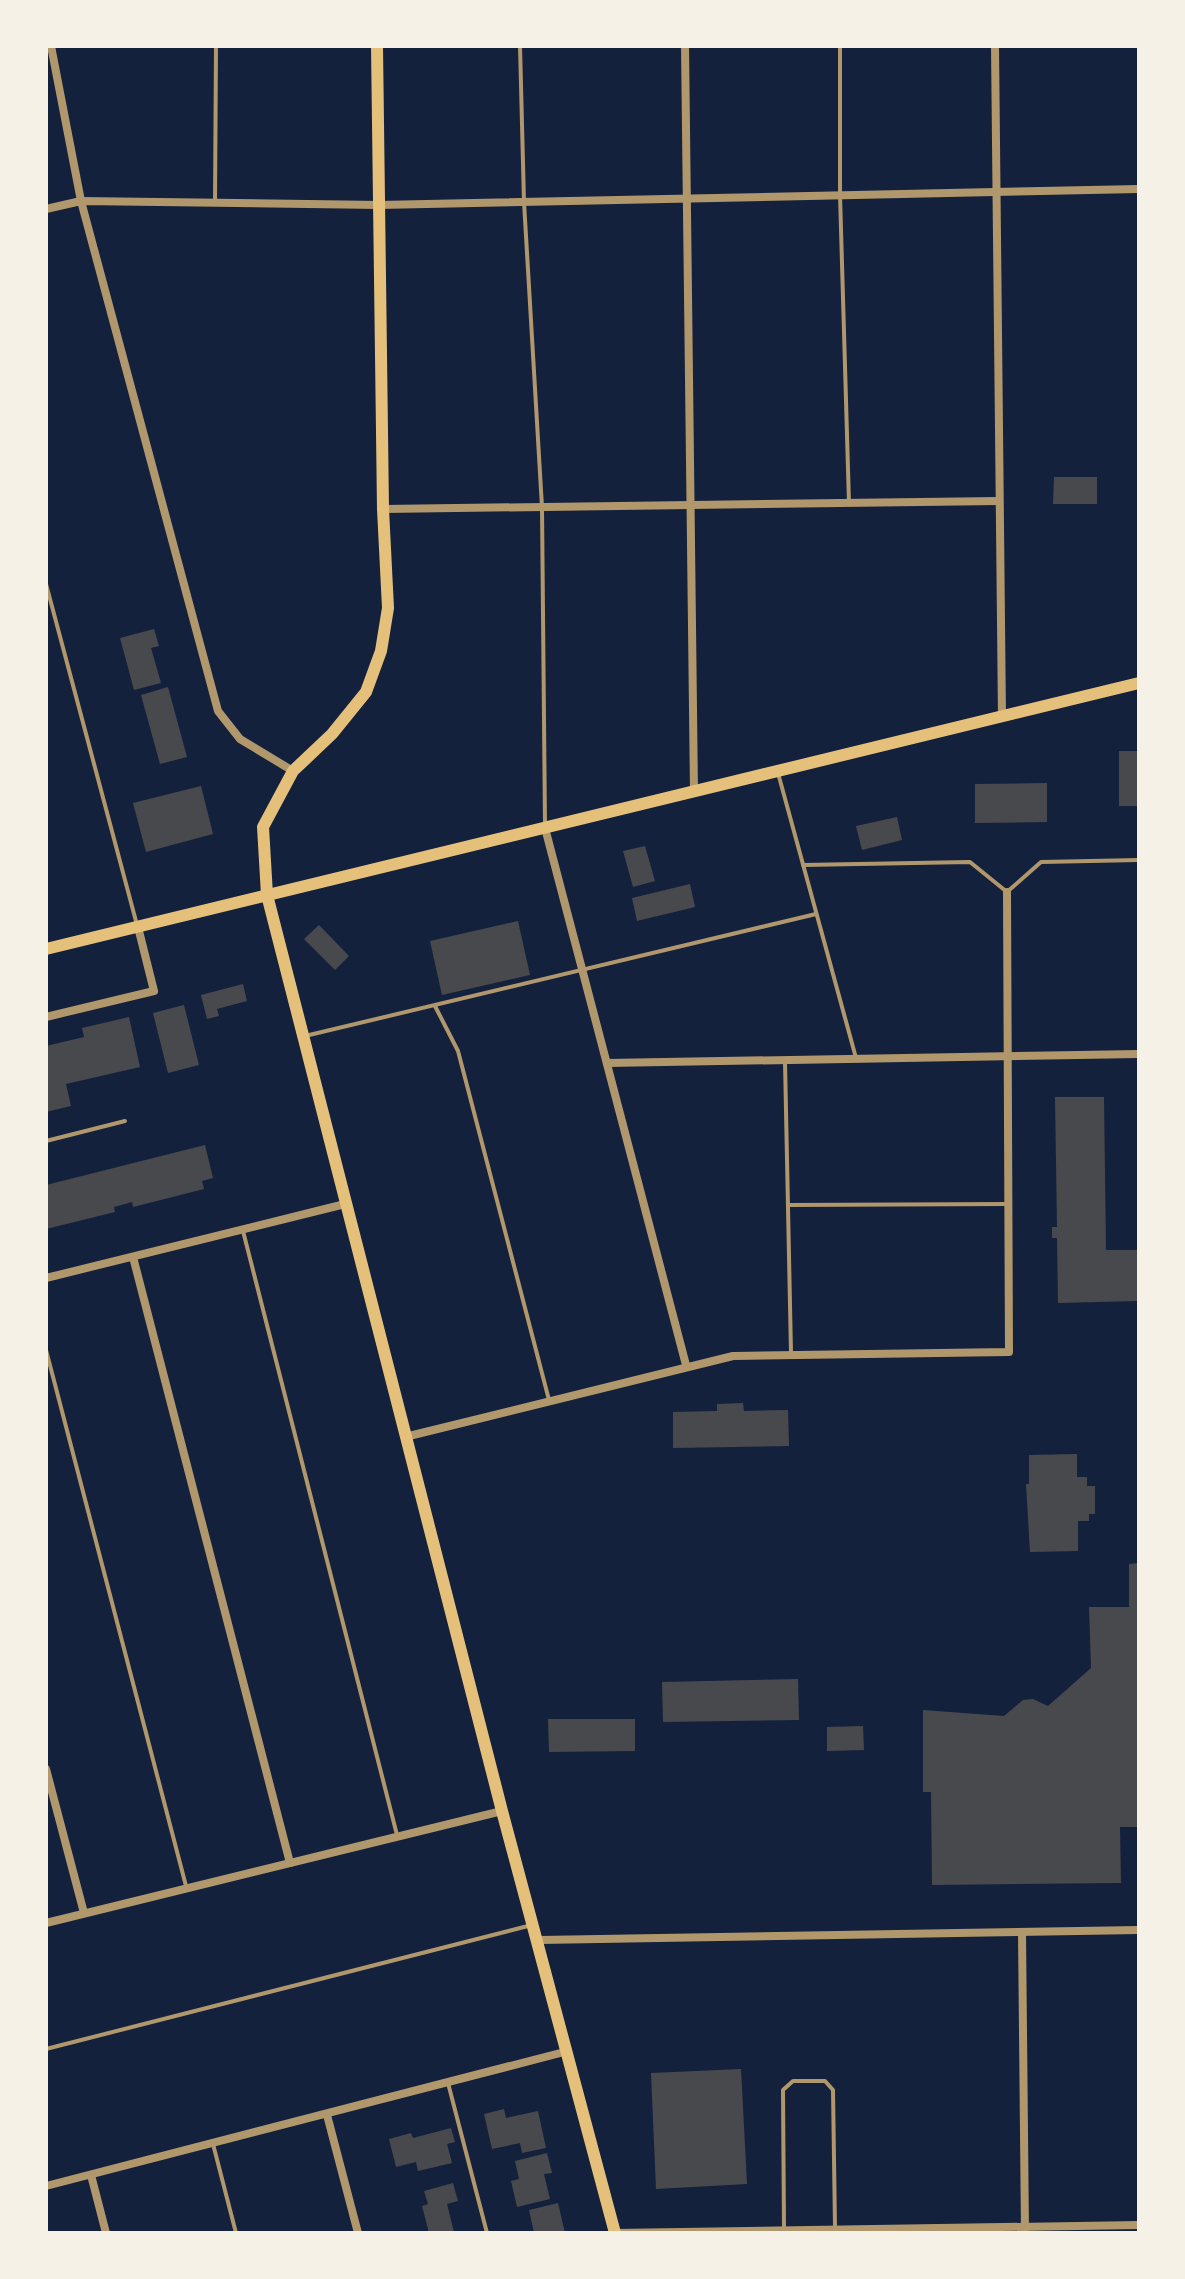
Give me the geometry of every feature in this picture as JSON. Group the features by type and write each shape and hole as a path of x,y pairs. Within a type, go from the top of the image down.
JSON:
{"main road":[{"path":"377,46 383,509 388,608 381,651 366,692 332,734 293,771 263,827 267,895 502,1811 535,1924 615,2233"},
{"path":"46,949 1139,683"}],"street":[{"path":"51,46 81,201 218,711 240,739 293,771"},
{"path":"685,46 694,792"},
{"path":"995,46 1002,717"},
{"path":"46,209 81,201 379,205 1139,189"},
{"path":"383,509 999,501"},
{"path":"545,828 686,1365"},
{"path":"405,1437 686,1365 733,1356 1009,1352 1007,892"},
{"path":"46,1017 154,991 138,927"},
{"path":"607,1063 1139,1054"},
{"path":"46,1278 345,1204"},
{"path":"133,1257 290,1863"},
{"path":"46,1769 84,1913"},
{"path":"46,1923 502,1811"},
{"path":"539,1940 1139,1930"},
{"path":"1022,1932 1025,2230"},
{"path":"46,2186 568,2051"},
{"path":"327,2115 358,2233"},
{"path":"91,2175 106,2233"},
{"path":"615,2233 1025,2230 1139,2225"}],"lane":[{"path":"215,203 216,46"},
{"path":"520,46 524,202 542,507 545,828"},
{"path":"840,46 840,195 849,503"},
{"path":"46,584 138,927"},
{"path":"777,771 856,1059"},
{"path":"803,865 970,862 1007,892 1041,862 1139,860"},
{"path":"302,1037 816,914"},
{"path":"435,1006 458,1051 549,1400"},
{"path":"785,1060 791,1355"},
{"path":"46,1141 125,1121"},
{"path":"788,1205 1008,1204"},
{"path":"243,1229 398,1837"},
{"path":"46,1350 187,1889"},
{"path":"46,2049 535,1924"},
{"path":"784,2231 783,2090 793,2081 825,2081 833,2090 838,2231"},
{"path":"448,2083 487,2233"},
{"path":"213,2144 236,2233"}],"building":[{"path":"1054,477 1097,477 1097,504 1053,504"},
{"path":"154,629 159,646 151,648 161,683 134,690 120,638"},
{"path":"168,687 187,757 160,764 141,695"},
{"path":"1119,751 1139,751 1139,806 1119,806"},
{"path":"1047,783 1047,822 975,823 975,784"},
{"path":"201,786 213,834 146,852 133,803"},
{"path":"897,817 902,840 862,850 856,826"},
{"path":"645,846 655,881 633,887 623,851"},
{"path":"690,884 695,907 637,921 632,898"},
{"path":"518,921 530,975 442,995 430,941"},
{"path":"319,925 349,956 335,970 304,939"},
{"path":"243,984 247,1001 217,1009 219,1016 207,1019 201,995"},
{"path":"184,1005 199,1065 168,1073 153,1013"},
{"path":"129,1017 140,1067 66,1084 71,1106 46,1112 46,1046 84,1037 82,1028"},
{"path":"1055,1097 1104,1097 1106,1250 1139,1250 1139,1301 1058,1303 1057,1238 1052,1238 1052,1227 1057,1227"},
{"path":"205,1145 213,1178 202,1181 204,1189 133,1207 132,1202 114,1207 115,1212 46,1229 46,1185"},
{"path":"743,1403 744,1411 788,1410 789,1446 673,1448 673,1412 717,1411 717,1404"},
{"path":"1077,1454 1077,1477 1087,1477 1087,1486 1095,1486 1095,1514 1089,1514 1089,1521 1078,1521 1078,1551 1030,1552 1026,1484 1029,1484 1029,1455"},
{"path":"1139,1563 1139,1827 1120,1827 1121,1883 932,1885 931,1792 923,1792 923,1710 1004,1716 1023,1700 1033,1699 1048,1706 1091,1668 1089,1607 1129,1607 1129,1564"},
{"path":"798,1679 799,1720 663,1722 662,1682"},
{"path":"548,1719 635,1719 635,1751 549,1752"},
{"path":"863,1726 864,1750 827,1751 827,1727"},
{"path":"741,2069 747,2184 656,2189 651,2073"},
{"path":"504,2109 506,2118 538,2111 546,2148 522,2153 520,2143 492,2149 484,2114"},
{"path":"451,2128 455,2142 447,2144 452,2163 418,2171 416,2162 396,2167 389,2139 411,2133 413,2138"},
{"path":"547,2153 552,2173 544,2174 550,2199 517,2207 511,2181 519,2179 515,2161"},
{"path":"453,2183 458,2201 447,2204 454,2232 429,2233 422,2206 428,2204 424,2191"},
{"path":"558,2203 565,2233 534,2233 529,2210"}]}
